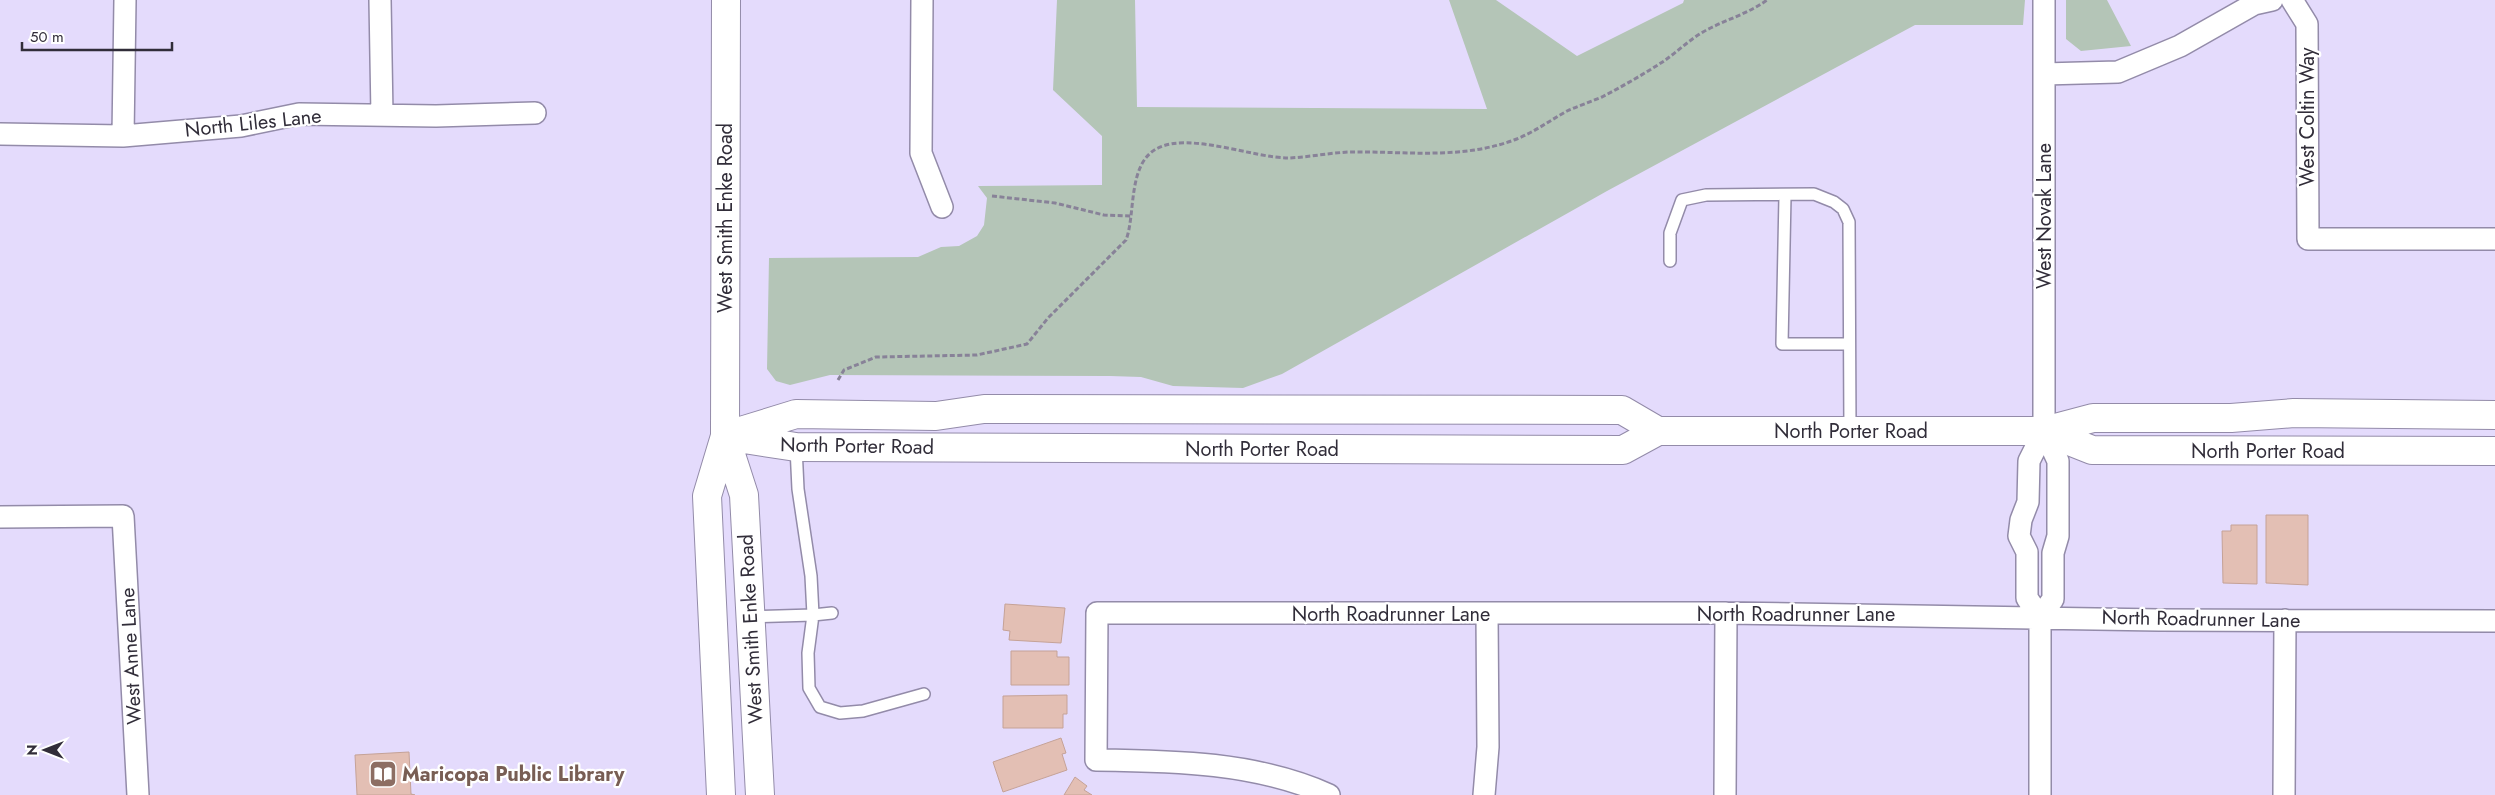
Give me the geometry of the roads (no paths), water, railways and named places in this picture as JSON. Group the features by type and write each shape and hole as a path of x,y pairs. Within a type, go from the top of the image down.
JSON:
{"street":[{"path":"123,136 125,0"},
{"path":"380,0 382,115"},
{"name":"West Smith Enke Road","path":"721,795 707,496 725,436 726,0"},
{"path":"922,0 922,153 942,207"},
{"name":"West Novak Lane","path":"2044,0 2044,431"},
{"path":"2044,74 2118,72 2180,46 2254,4 2272,0"},
{"name":"West Coltin Way","path":"2292,0 2307,24 2308,239 2495,239"},
{"name":"North Liles Lane","path":"0,134 123,136 241,126 299,114 535,113"},
{"name":"North Porter Road","path":"725,436 796,414 936,416 984,409 1622,410 1658,431"},
{"name":"North Porter Road","path":"725,436 796,448 1623,450 1658,431 2044,431 2093,418 2231,418 2294,413 2495,415"},
{"path":"2040,616 2053,599 2053,553 2058,536 2058,461 2044,431"},
{"path":"2040,795 2040,616 2027,598 2027,552 2020,536 2021,520 2028,502 2029,461 2044,431"},
{"name":"North Porter Road","path":"2044,431 2092,450 2495,451"},
{"name":"West Smith Enke Road","path":"725,436 744,495 760,795"},
{"name":"West Anne Lane","path":"0,518 123,516 138,795"},
{"name":"North Roadrunner Lane","path":"1329,795 1261,773 1195,763 1096,760 1097,613 1726,613 2495,621"},
{"path":"1726,613 1726,795"},
{"path":"1484,795 1488,747 1487,614"},
{"path":"2284,795 2285,620"}],"lane":[{"path":"1670,261 1670,232 1682,200 1706,195 1786,196 1814,194 1834,202 1843,209 1849,222 1850,431"},
{"path":"1786,196 1782,344 1849,344"},
{"path":"796,448 798,490 811,576 813,615 808,653 809,688 820,707 840,713 863,711 924,694"},
{"path":"750,616 832,613"}],"place":[{"name":"Maricopa Public Library","path":"383,774"}]}
